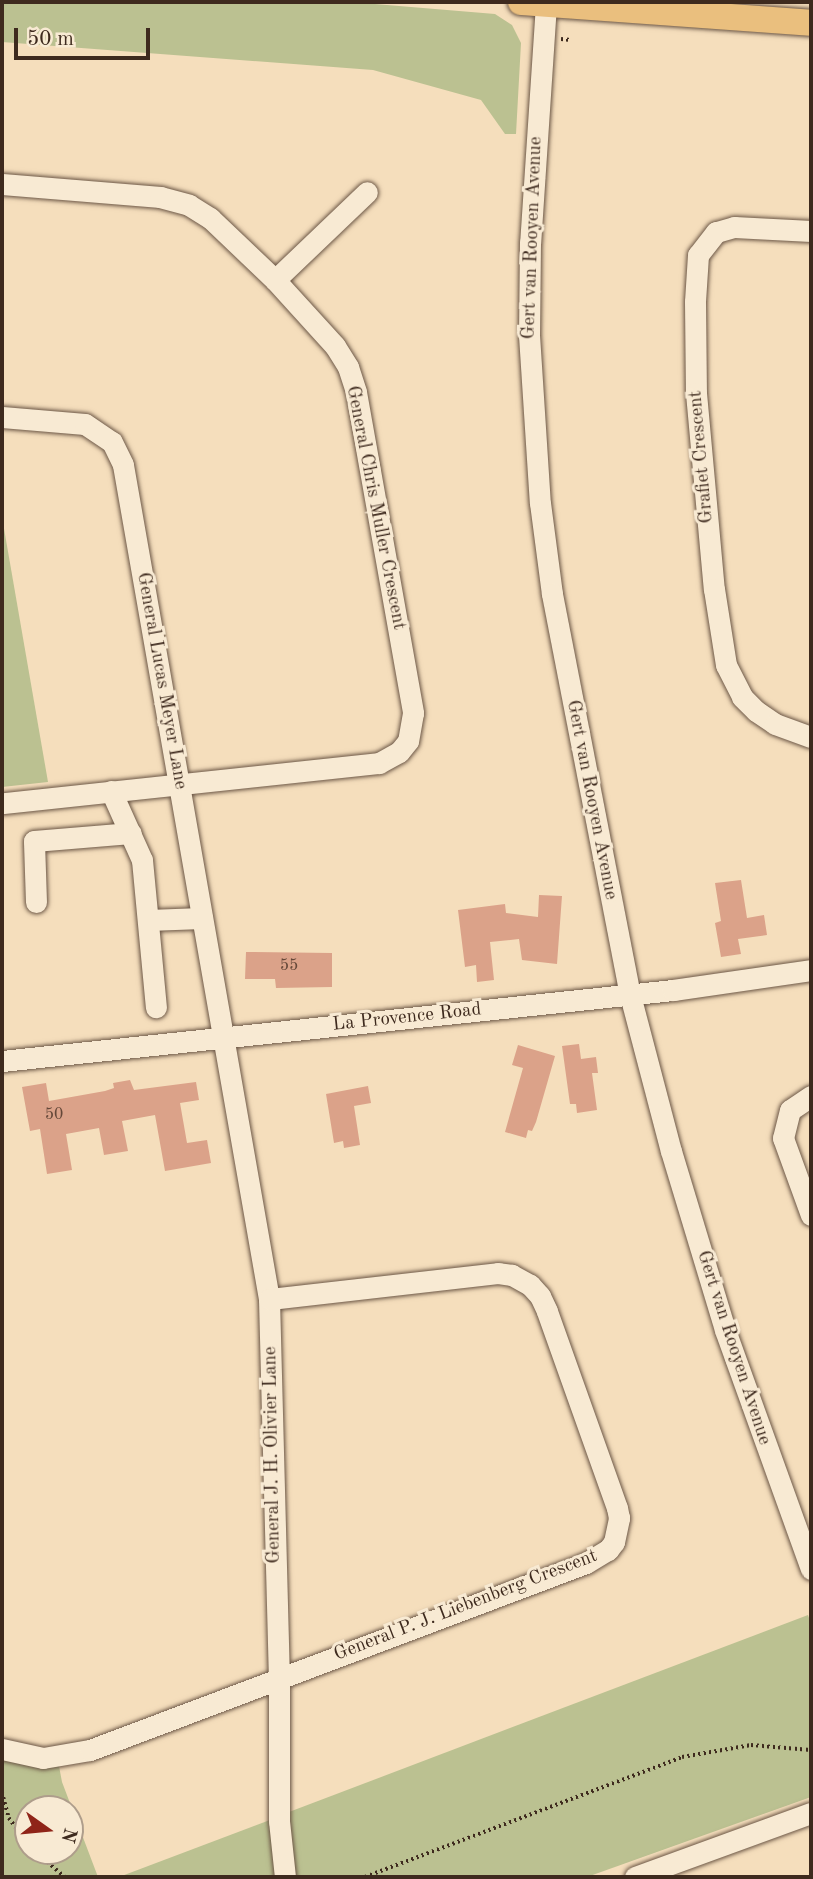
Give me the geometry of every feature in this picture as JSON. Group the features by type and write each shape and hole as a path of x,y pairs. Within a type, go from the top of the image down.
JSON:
{"main road":[{"path":"537,2 811,23"}],"street":[{"name":"Gert van Rooyen Avenue","path":"537,2 528,335 534,437 554,607 630,995 697,1241 754,1417 811,1569"},
{"name":"General Chris Muller Crescent","path":"2,184 160,197 188,205 210,218 275,280 335,346 348,367 356,392 413,713 413,728 408,741 399,752 379,763 2,803"},
{"path":"275,280 367,192"},
{"name":"Grafiet Crescent","path":"811,231 756,226 734,227 716,232 698,255 695,302 696,393 714,589 726,666 742,697 756,711 775,724 811,737"},
{"name":"General Lucas Meyer Lane","path":"2,417 85,424 103,434 118,451 223,1037"},
{"path":"111,791 142,860 156,1007"},
{"path":"36,902 34,841 131,833"},
{"path":"148,920 202,918"},
{"name":"La Provence Road","path":"2,1061 630,995 811,970"},
{"name":"General J. H. Olivier Lane","path":"223,1037 269,1299 279,1678 279,1821 285,1877"},
{"path":"811,1096 790,1110 785,1118 783,1138 811,1215"},
{"name":"General P. J. Liebenberg Crescent","path":"2,1749 43,1758 70,1756 593,1560 608,1550 614,1542 619,1518 547,1311 540,1296 522,1280 498,1273 269,1299"},
{"path":"635,1877 811,1813"}],"path":[{"path":"365,1877 682,1757 751,1745 811,1750"},
{"path":"2,1792 9,1818 14,1825"},
{"path":"51,1865 65,1877"}],"green space":[{"path":"2,2 351,2 495,14 512,25 521,43 516,134 505,134 481,100 373,70 2,42"},
{"path":"2,517 48,782 2,787"},
{"path":"808,1615 811,1624 811,1797 587,1877 295,1877 289,1812"},
{"path":"2,1758 32,1765 59,1766 67,1795 14,1795 14,1865 84,1865 84,1840 98,1877 2,1877"},
{"path":"270,1820 275,1877 119,1877"}],"building":[{"path":"741,880 747,918 764,915 767,935 738,939 741,954 721,957 715,923 721,921 715,883"},
{"path":"539,895 562,896 557,964 522,960 519,939 490,942 494,980 477,982 476,965 465,967 458,910 505,904 506,913 538,917"},
{"path":"246,952 332,953 332,987 276,988 275,979 245,979"},
{"path":"579,1044 581,1059 596,1057 598,1073 592,1073 597,1110 577,1113 576,1104 570,1104 562,1046"},
{"path":"518,1045 555,1056 536,1122 532,1131 528,1130 526,1138 505,1132 523,1068 512,1065"},
{"path":"130,1080 134,1090 196,1082 199,1100 180,1103 187,1143 207,1140 211,1163 165,1171 155,1115 122,1121 128,1151 104,1155 99,1128 66,1134 72,1170 47,1174 40,1129 30,1131 22,1087 46,1083 49,1101 105,1091 114,1088 113,1083"},
{"path":"368,1086 371,1103 354,1106 360,1145 344,1148 343,1141 334,1143 326,1094"}]}
